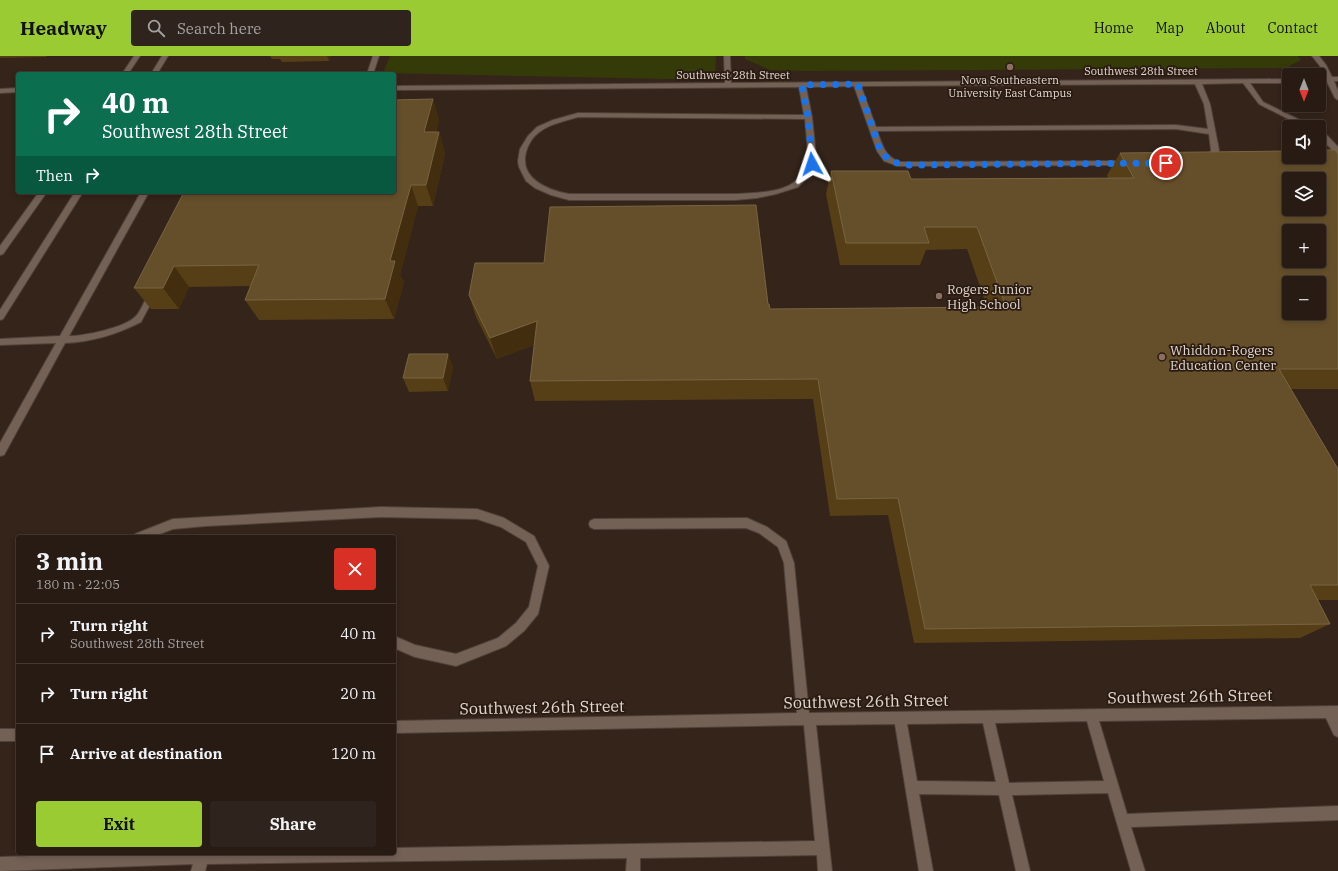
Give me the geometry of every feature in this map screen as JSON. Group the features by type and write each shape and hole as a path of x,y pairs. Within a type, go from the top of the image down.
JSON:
{"street":[{"path":"126,72 137,56"},
{"path":"155,72 165,56"},
{"path":"371,72 376,56"},
{"path":"727,56 728,86"},
{"path":"1315,56 1322,65 1338,98"},
{"path":"1329,80 1338,79"},
{"path":"1245,81 1261,103 1296,120"},
{"name":"Southwest 28th Street","path":"396,88 1282,81"},
{"path":"1194,163 1208,160 1213,156 1215,150 1207,104 1198,82"},
{"path":"858,84 881,152 887,159 898,164 1134,163"},
{"path":"802,85 808,117 812,164 805,175 795,185 776,192 757,195 569,197 546,191 529,179 521,158 522,149 535,132 563,119 578,115 808,117"},
{"path":"0,91 16,90"},
{"path":"873,129 1012,130 1176,127 1211,132"},
{"path":"1326,139 1338,151"},
{"path":"0,252 42,194"},
{"path":"0,317 78,194"},
{"path":"0,452 64,340 144,194"},
{"path":"0,342 84,339 120,329 138,320 156,284"},
{"path":"143,535 172,524 381,512 477,514 504,523 530,539 544,566 534,610 520,627 502,642 456,660 415,651 396,643"},
{"path":"594,524 747,524 763,530 782,544 789,563 806,719 825,871"},
{"path":"1334,712 1338,731"},
{"name":"Southwest 26th Street","path":"396,727 806,719 1334,712"},
{"path":"1091,715 1138,871"},
{"path":"988,717 1024,871"},
{"path":"900,718 926,871"},
{"path":"0,735 16,735"},
{"path":"911,787 1005,789 1113,787"},
{"path":"1123,821 1338,813"},
{"path":"396,854 822,848"},
{"path":"633,871 634,851"},
{"path":"0,864 202,857 346,855"},
{"path":"198,871 202,857"}],"green space":[{"path":"390,56 716,56 715,80 383,72"},
{"path":"745,56 1298,56 1301,60 1286,68 805,71 770,70 745,59"}],"building":[{"path":"433,99 424,132 439,132 426,185 411,185 390,261 395,261 385,299 245,300 259,265 174,266 163,288 134,288 183,194 396,194 396,100"},
{"path":"1326,150 1335,150 1338,154 1338,369 1279,369 1338,469 1338,585 1310,585 1330,624 925,629 898,498 837,499 818,379 530,381 537,321 490,338 469,295 475,263 544,263 550,207 756,205 768,304 770,309 1006,307 977,227 924,227 929,243 846,243 831,171 908,171 911,179 1134,178 1120,153 1282,151 1282,164 1326,164"},
{"path":"409,354 448,354 443,378 403,378"}],"place":[{"name":"Nova Southeastern University East Campus","path":"1010,67"},
{"name":"Rogers Junior High School","path":"939,296"},
{"name":"Whiddon-Rogers Education Center","path":"1162,357"}],"route":[{"path":"812,164 808,117 802,85 858,84 881,152 887,159 898,164 1166,163"}]}
